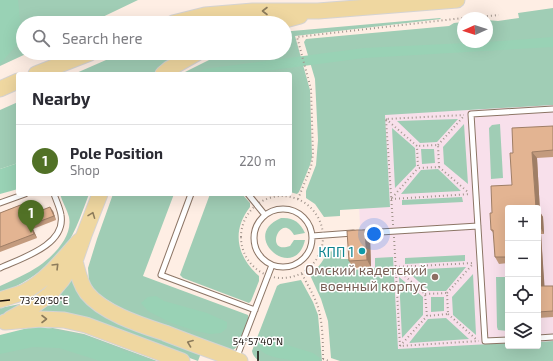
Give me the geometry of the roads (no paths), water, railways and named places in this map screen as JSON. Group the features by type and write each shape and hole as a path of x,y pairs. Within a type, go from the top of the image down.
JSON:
{"main road":[{"path":"201,16 253,11 318,11 457,0"},
{"path":"292,18 318,11"},
{"path":"41,72 72,60"},
{"path":"165,72 185,60"},
{"path":"0,89 16,82"},
{"path":"2,323 35,305 50,294 62,280 76,261 99,196"},
{"path":"0,300 25,291 41,281 84,236"},
{"path":"76,261 81,283 87,293 114,313 213,356 238,360"},
{"path":"2,323 41,319 64,320 86,325 182,361"}],"lane":[{"path":"505,340 485,341 471,114 553,109"},
{"path":"0,203 19,196"},
{"path":"0,268 37,251 55,238 61,227 61,214 55,196"},
{"path":"190,196 161,275 254,310"},
{"path":"250,196 265,215"},
{"path":"282,209 295,212 305,220 310,227 312,236 311,244 308,252 299,261 288,266 280,267 264,260 258,254 254,241 255,229 259,221 265,215 273,210 282,209"},
{"path":"312,236 478,226"},
{"path":"238,360 254,310 272,264"},
{"path":"541,338 553,337"}],"place":[{"name":"Pole Position","path":"31,233"},
{"name":"КПП 1","path":"362,251"},
{"name":"Омский кадетский военный корпус","path":"435,277"}]}
